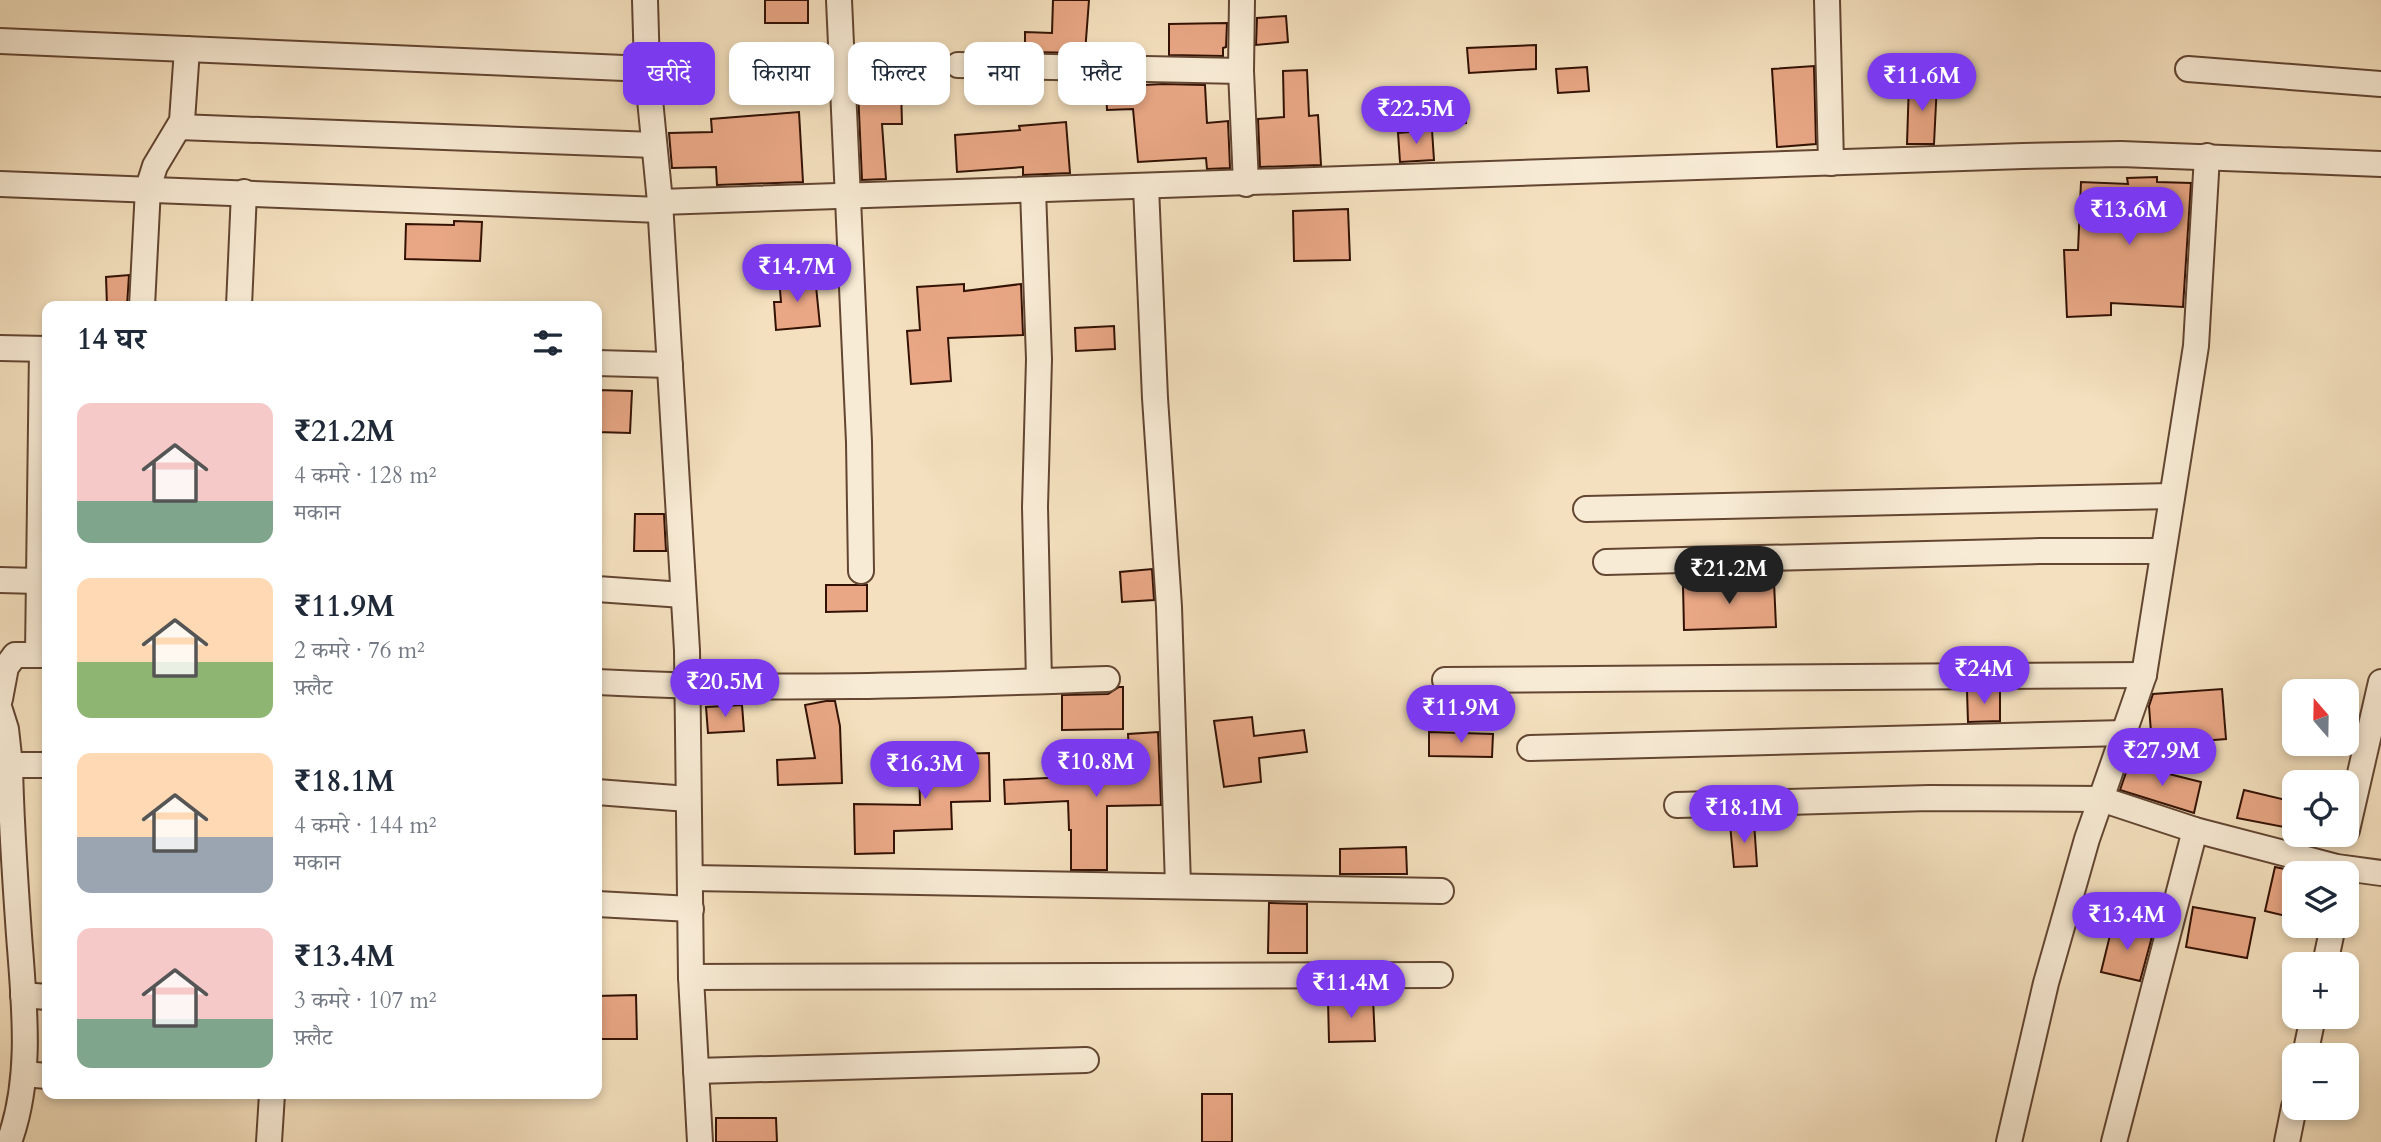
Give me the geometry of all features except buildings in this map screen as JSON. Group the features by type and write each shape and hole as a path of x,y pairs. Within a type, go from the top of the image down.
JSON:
{"street":[{"path":"645,0 646,42"},
{"path":"839,0 859,442 861,571"},
{"path":"1242,0 1241,71 1246,184"},
{"path":"1828,0 1830,163"},
{"path":"0,41 623,68"},
{"path":"142,301 148,188 155,166 179,127 187,50"},
{"path":"958,65 1241,71"},
{"path":"2188,69 2381,85"},
{"path":"650,105 660,206 683,595 691,977 700,1142"},
{"path":"179,127 654,145"},
{"path":"0,184 660,206 847,196 2121,154 2381,163"},
{"path":"2009,1142 2046,983 2101,799 2144,675 2196,346 2207,156"},
{"path":"1146,187 1154,398 1169,607 1178,885"},
{"path":"1033,190 1039,359 1035,507 1039,681"},
{"path":"239,301 244,192"},
{"path":"0,348 42,349"},
{"path":"602,363 670,365"},
{"path":"1586,509 2172,496"},
{"path":"1606,562 2040,551 2163,551"},
{"path":"42,555 38,581 42,640"},
{"path":"0,580 38,581"},
{"path":"602,589 683,595"},
{"path":"0,699 9,660 15,655 42,655"},
{"path":"1445,680 2144,675"},
{"path":"602,682 687,687 1107,679"},
{"path":"2359,786 2377,723 2381,682"},
{"path":"0,710 6,729 35,996 35,1075 9,1142"},
{"path":"1530,748 2126,733"},
{"path":"10,765 42,765"},
{"path":"602,792 688,799"},
{"path":"1677,805 1929,798 2101,799 2195,830 2305,861"},
{"path":"2114,1142 2195,830"},
{"path":"2359,872 2381,873"},
{"path":"691,878 1441,891"},
{"path":"602,904 691,909"},
{"path":"691,977 1440,975"},
{"path":"696,1071 1086,1060"},
{"path":"269,1142 272,1099"},
{"path":"2287,1142 2291,1120"}]}
